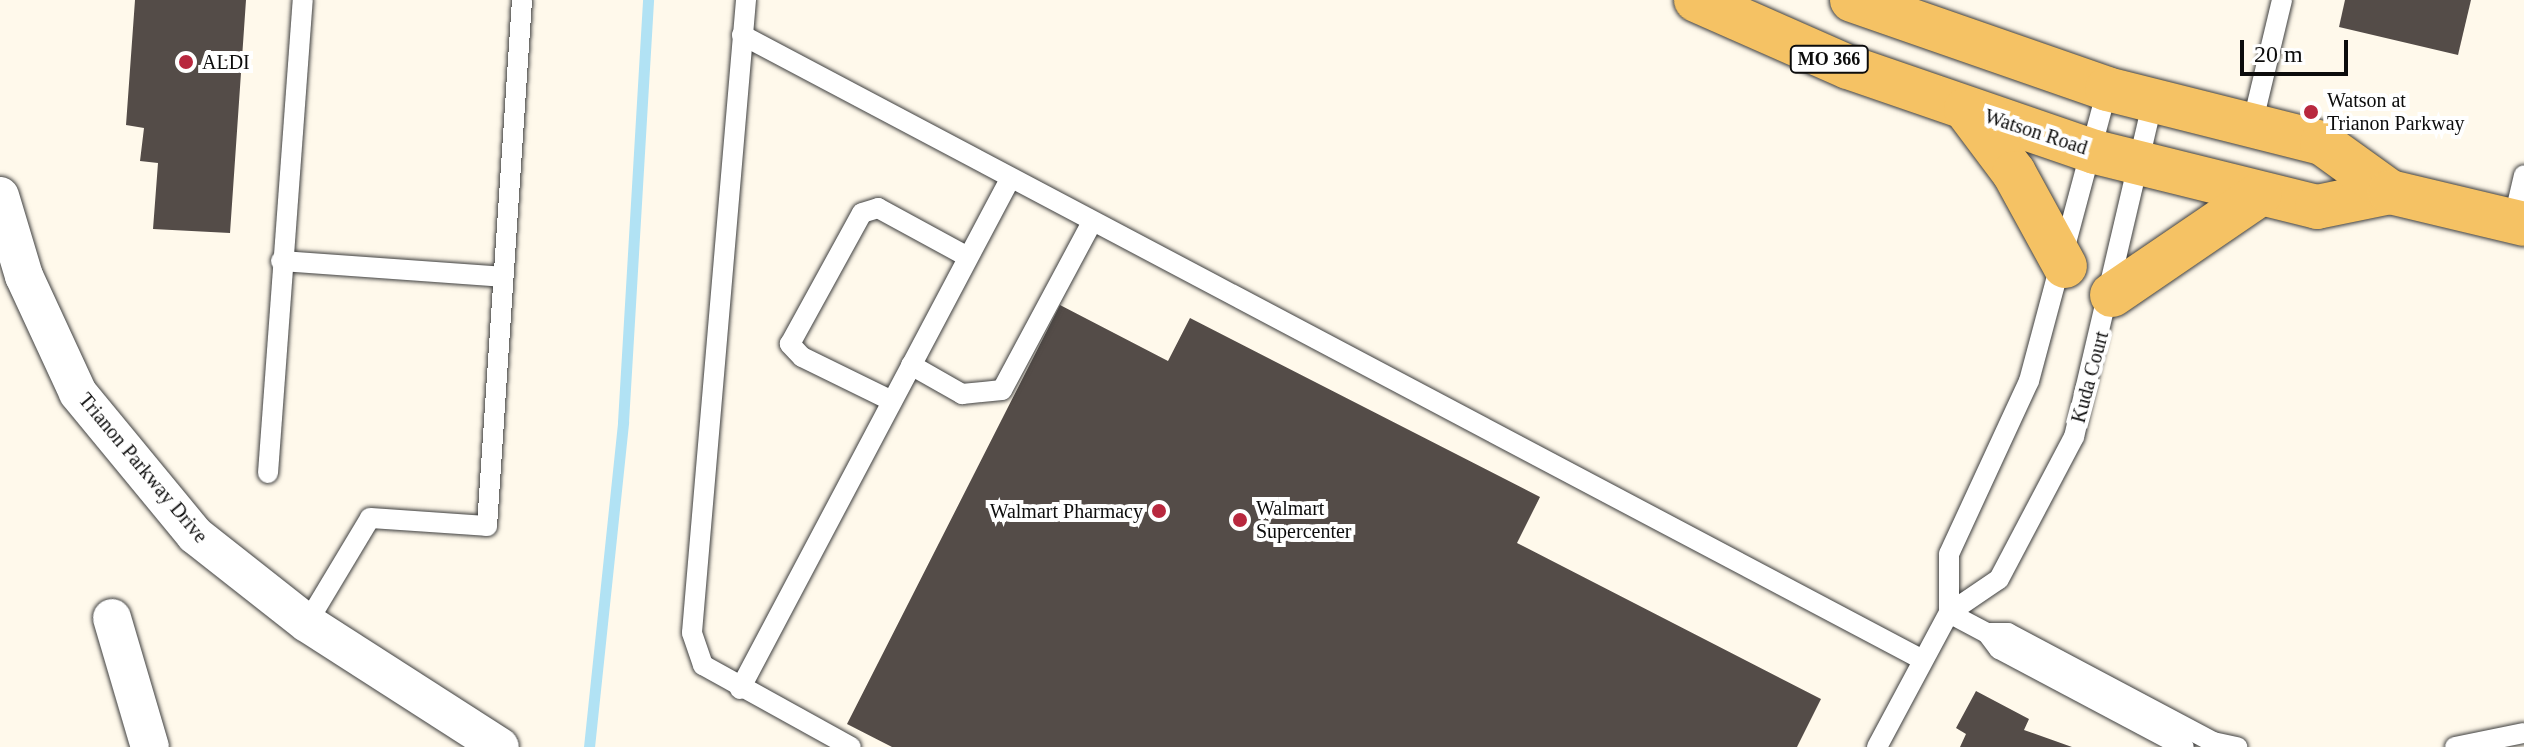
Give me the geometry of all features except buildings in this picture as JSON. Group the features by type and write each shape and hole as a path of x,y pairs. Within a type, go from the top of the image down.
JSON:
{"main road":[{"name":"Watson Road","path":"1696,0 1966,109 2095,152 2317,207 2390,192"},
{"name":"Watson Road","path":"1859,1 2107,89 2322,143 2390,192 2518,223"},
{"path":"1966,109 2014,173 2065,266"},
{"path":"2112,295 2260,194"}],"street":[{"name":"Trianon Parkway Drive","path":"0,196 24,276 78,393 195,535 307,623 500,747"},
{"path":"112,618 150,747"}],"lane":[{"path":"268,473 281,261 303,0"},
{"path":"307,623 370,518 487,526 522,0"},
{"path":"746,0 692,633 703,665 740,689 851,747"},
{"path":"2252,125 2282,0"},
{"path":"742,35 1009,181 1921,659"},
{"path":"2107,89 2095,152 2065,266 2029,381 1949,554 1949,613 1987,633 1999,649 2184,747"},
{"name":"Kuda Court","path":"1877,747 1921,659 1949,613 1999,579 2074,437 2112,295 2153,101"},
{"path":"2518,223 2524,175"},
{"path":"740,689 1009,181"},
{"path":"892,401 802,357 790,344 862,213 878,208 968,257"},
{"path":"911,365 962,394 1002,390 1091,224"},
{"path":"281,261 502,277"},
{"path":"1987,633 2008,633 2212,744 2237,747"},
{"path":"2455,747 2524,733"}],"waterway":[{"path":"589,747 623,422 648,0"}],"place":[{"name":"ALDI","path":"186,62"},
{"name":"Watson at Trianon Parkway","path":"2311,112"},
{"name":"Walmart Pharmacy","path":"1159,511"},
{"name":"Walmart Supercenter","path":"1240,520"}]}
